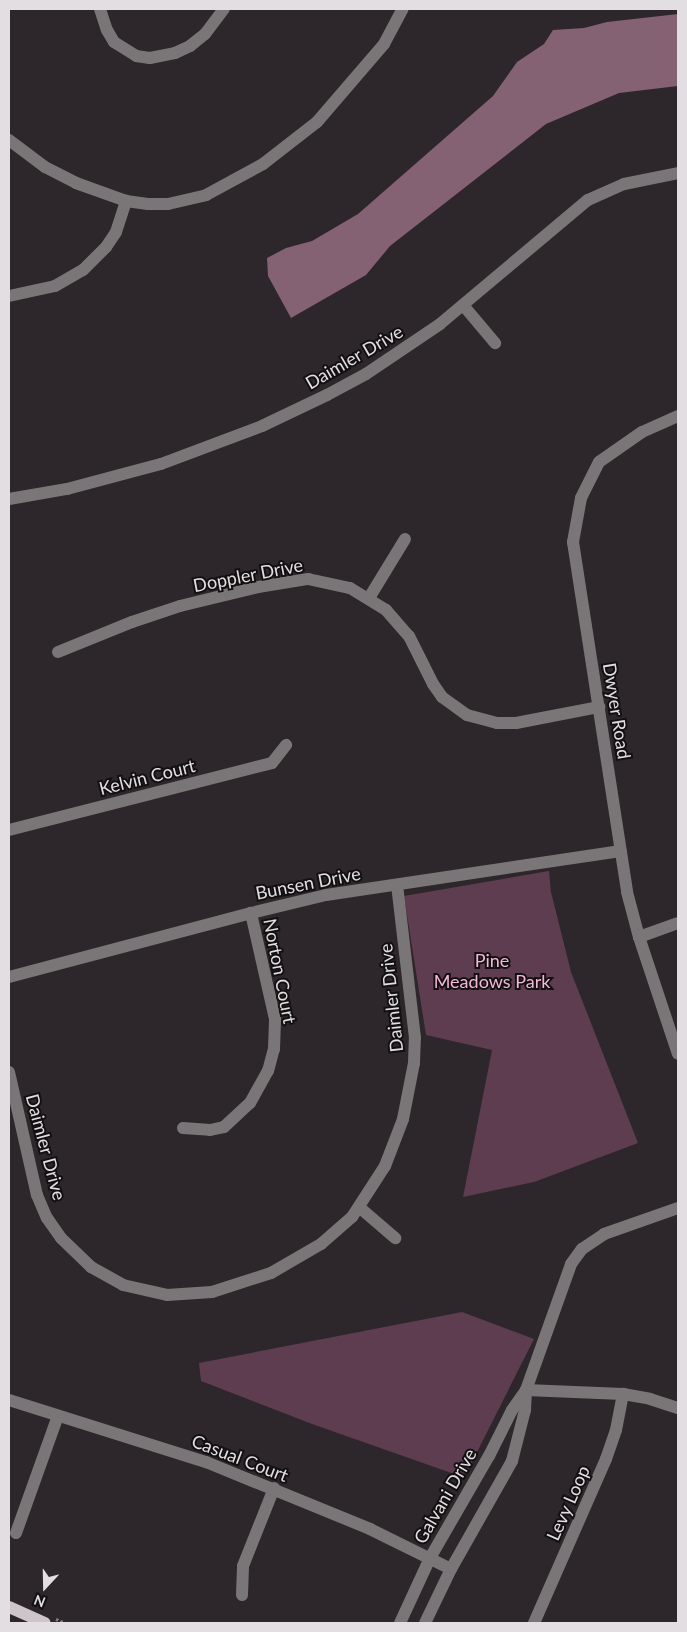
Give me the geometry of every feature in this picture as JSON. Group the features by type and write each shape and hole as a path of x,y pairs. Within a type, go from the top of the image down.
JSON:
{"main road":[{"path":"9,1607 45,1623"}],"street":[{"path":"100,9 107,30 114,42 136,56 150,58 175,53 190,46 205,34 224,9"},
{"path":"9,140 45,167 60,175 126,201 148,204 187,201 228,185 263,164 317,122 384,44 403,9"},
{"name":"Daimler Drive","path":"9,499 76,487 161,464 262,426 366,374 404,350 463,305 588,200 624,184 678,174"},
{"path":"9,296 55,286 83,270 97,258 111,239 126,201"},
{"path":"463,305 495,343"},
{"name":"Dwyer Road","path":"678,416 642,432 599,462 581,498 573,542 627,892 639,937 678,1054"},
{"path":"369,598 405,538"},
{"name":"Doppler Drive","path":"58,652 148,616 219,596 258,587 308,579 350,588 386,610 409,636 433,684 442,697 467,715 497,723 516,723 599,708"},
{"name":"Kelvin Court","path":"9,830 272,763 286,745"},
{"name":"Bunsen Drive","path":"9,977 251,912 326,895 620,851"},
{"name":"Daimler Drive","path":"9,1072 37,1195 47,1218 72,1251 91,1267 123,1285 145,1291 175,1295 212,1292 234,1287 294,1261 338,1230 359,1207 385,1166 403,1119 414,1063 414,1018 397,885"},
{"name":"Norton Court","path":"183,1128 210,1130 224,1127 250,1103 268,1071 274,1049 275,1019 251,912"},
{"path":"639,937 678,923"},
{"path":"359,1207 395,1238"},
{"name":"Galvani Drive","path":"400,1623 430,1558 489,1456 512,1410 526,1390 567,1272 582,1249 604,1234 678,1208"},
{"path":"526,1390 623,1394 650,1399 678,1408"},
{"name":"Galvani Drive","path":"425,1623 451,1569 512,1461 525,1410 526,1390"},
{"name":"Levy Loop","path":"534,1623 606,1459 616,1430 623,1394"},
{"name":"Casual Court","path":"9,1400 206,1462 274,1488 370,1529 451,1569"},
{"path":"16,1533 58,1416"},
{"path":"242,1595 243,1566 274,1488"}],"green space":[{"name":"Pine Meadows Park","path":"549,871 551,892 571,972 638,1143 534,1182 463,1197 492,1050 426,1035 404,896"},
{"path":"462,1312 534,1339 467,1472 460,1476 312,1424 201,1381 199,1363"}],"shaded area":[{"path":"678,14 678,86 619,93 546,124 390,246 366,275 291,318 268,276 267,258 286,248 312,241 358,214 493,96 517,62 544,44 553,30 584,28 607,22"}]}
